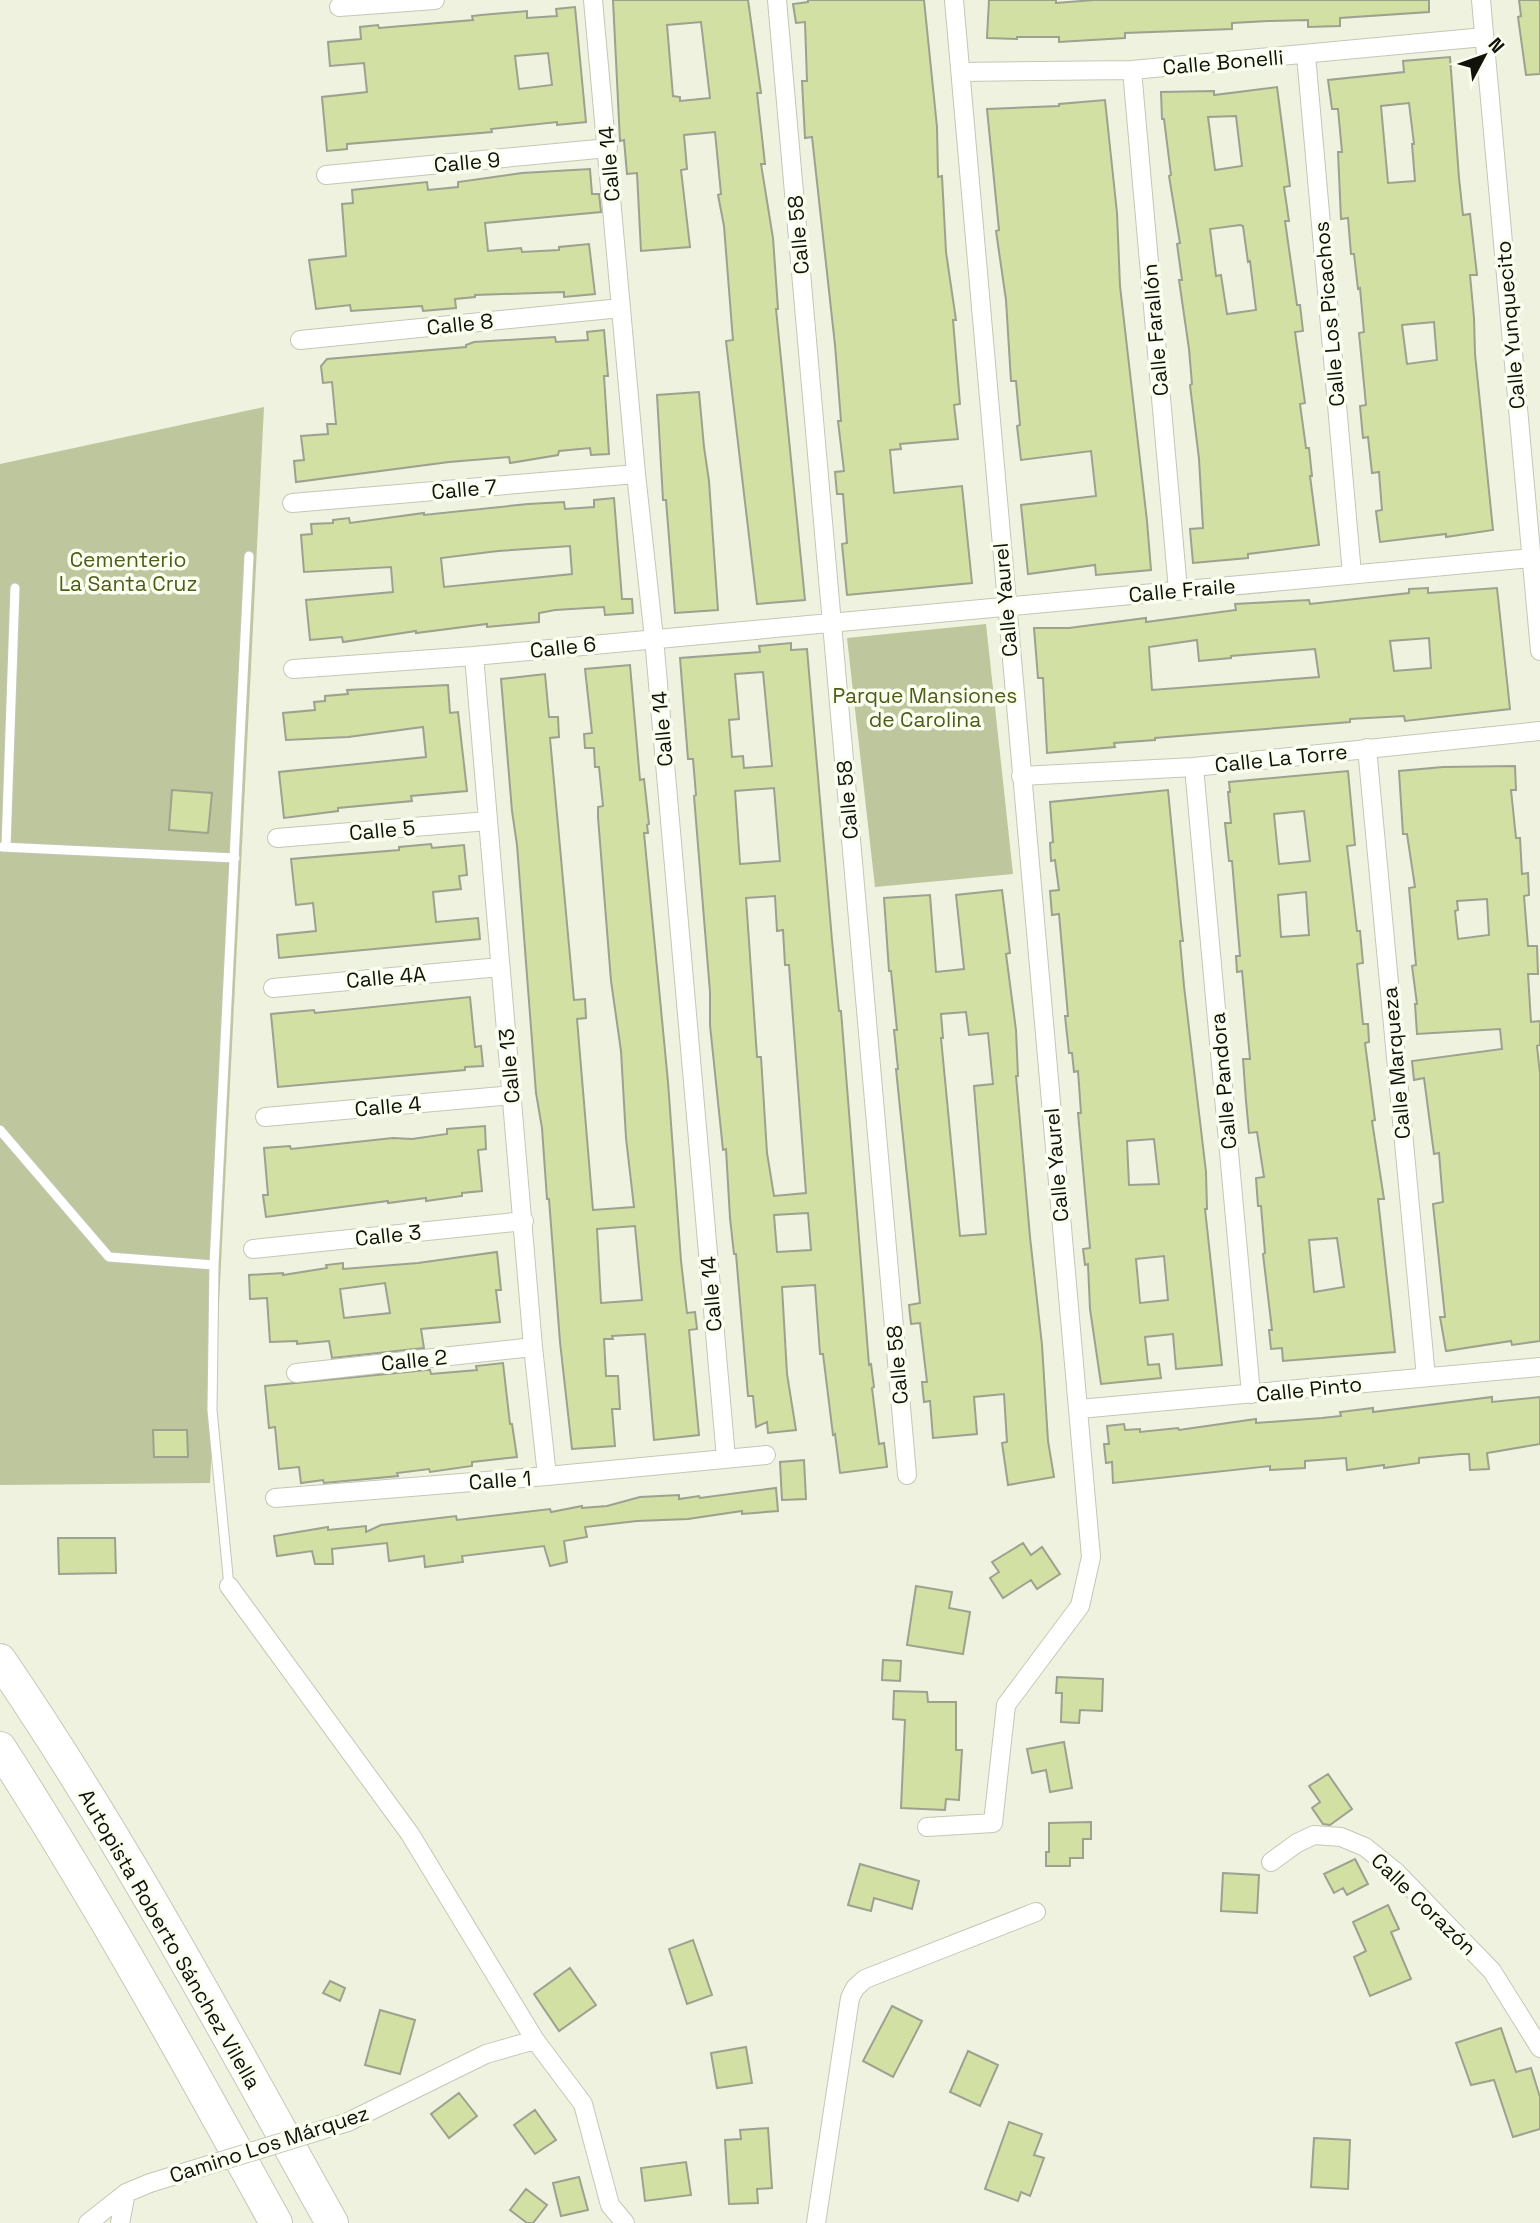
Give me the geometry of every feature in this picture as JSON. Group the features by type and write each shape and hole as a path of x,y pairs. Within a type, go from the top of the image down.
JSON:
{"highway":[{"name":"Autopista Roberto Sánchez Vilella","path":"0,1660 95,1805 132,1867 332,2223"},
{"path":"0,1748 72,1864 276,2223"}],"street":[{"path":"338,7 435,0"},
{"name":"Calle 14","path":"593,0 636,474 654,638 726,1458"},
{"name":"Calle 58","path":"778,0 907,1475"},
{"name":"Calle Yaurel","path":"927,1827 993,1823 1006,1705 1080,1606 1091,1557 1005,606 954,0"},
{"name":"Calle Yunquecito","path":"1481,0 1540,651"},
{"name":"Calle Bonelli","path":"961,72 1132,70 1484,37"},
{"name":"Calle Los Picachos","path":"1306,55 1352,574"},
{"name":"Calle Farallón","path":"1132,70 1178,590"},
{"name":"Calle 9","path":"326,175 608,148"},
{"name":"Calle 8","path":"300,340 621,308"},
{"name":"Calle 7","path":"292,503 636,474"},
{"name":"Calle Fraile","path":"831,621 1532,558"},
{"name":"Calle 6","path":"293,669 474,656 831,621"},
{"name":"Calle 13","path":"474,656 533,1347 547,1476"},
{"name":"Calle La Torre","path":"1021,776 1194,767 1540,731"},
{"name":"Calle Marqueza","path":"1367,748 1426,1377"},
{"name":"Calle Pandora","path":"1194,767 1251,1394"},
{"name":"Calle 5","path":"277,838 488,821"},
{"name":"Calle 4A","path":"273,988 500,967"},
{"name":"Calle 4","path":"265,1118 512,1095"},
{"name":"Calle 3","path":"253,1249 524,1221"},
{"name":"Calle 2","path":"296,1373 533,1347"},
{"name":"Calle Pinto","path":"1079,1409 1540,1367"},
{"name":"Calle 1","path":"275,1498 766,1455"},
{"path":"229,1586 410,1834 536,2040 583,2104 610,2206 625,2223"},
{"name":"Calle Corazón","path":"1271,1862 1297,1843 1314,1835 1341,1837 1365,1847 1396,1872 1492,1971 1540,2048"},
{"path":"816,2223 850,1998 855,1988 865,1979 1036,1912"},
{"name":"Camino Los Márquez","path":"88,2223 126,2193 150,2183 348,2122 486,2054 536,2040"},
{"path":"120,2223 126,2193"}],"lane":[{"path":"229,1586 212,1410 214,1265 249,556"},
{"path":"15,588 3,846 235,858"},
{"path":"0,1130 109,1257 214,1265"}],"green space":[{"name":"Cementerio La Santa Cruz","path":"264,407 210,1483 0,1485 0,464"},
{"name":"Parque Mansiones de Carolina","path":"986,624 1013,874 875,887 847,638"}],"building":[{"path":"613,0 748,0 761,93 757,93 765,164 761,164 773,238 776,309 805,600 757,604 726,341 733,340 724,226 718,195 721,194 715,132 684,135 687,169 681,170 690,247 641,251 637,173 627,174 624,140 620,141","holes":["701,22 710,98 680,101 680,97 673,96 667,25"]},
{"path":"808,0 924,0 937,127 938,177 942,176 946,252 956,320 953,320 960,404 954,405 958,439 900,444 901,449 890,450 894,493 962,486 972,583 847,595 842,544 847,543 843,494 837,494 835,472 844,471 838,421 841,421 835,345 812,137 805,138 802,81 807,81 805,22 796,23 793,4"},
{"path":"989,0 1056,0 1056,3 1094,0 1429,0 1429,12 1340,18 1340,26 1308,27 1308,20 1232,23 1232,29 1125,33 1125,38 1059,42 1059,37 987,38"},
{"path":"1519,0 1540,0 1540,74 1526,75 1518,17 1521,16"},
{"path":"575,7 586,122 557,125 557,122 491,129 492,132 347,144 347,149 327,151 322,97 367,92 364,63 330,66 328,42 361,39 360,27 378,25 379,28 473,20 472,16 527,11 527,18 557,16 556,9","holes":["548,53 552,85 519,89 515,56"]},
{"path":"1450,57 1463,215 1470,214 1477,275 1470,275 1475,354 1493,530 1380,542 1376,511 1382,510 1379,472 1372,473 1368,437 1363,438 1360,406 1366,405 1359,333 1364,332 1360,288 1358,289 1354,254 1351,254 1348,218 1341,219 1338,152 1342,152 1338,109 1332,109 1328,80 1404,72 1403,61","holes":["1409,103 1415,181 1388,183 1381,106","1434,322 1437,360 1407,364 1402,325"]},
{"path":"1277,87 1290,186 1284,187 1289,221 1285,221 1303,331 1295,332 1305,403 1300,404 1306,448 1309,448 1319,545 1248,554 1248,558 1193,563 1190,529 1203,528 1199,459 1190,385 1189,349 1179,280 1182,280 1177,244 1180,243 1169,176 1161,92 1214,91 1214,95","holes":["1236,116 1242,166 1215,170 1208,117","1243,226 1248,262 1250,261 1256,310 1227,314 1221,275 1216,276 1210,229"]},
{"path":"1105,100 1117,213 1120,286 1151,570 1096,575 1095,565 1028,574 1021,505 1096,496 1091,451 1021,460 1016,381 1011,381 1006,300 996,231 999,230 987,109 1059,106"},
{"path":"590,169 592,194 599,194 601,212 485,223 488,251 521,248 522,252 559,250 559,247 589,244 595,294 564,297 564,292 475,295 455,299 456,308 423,311 422,306 351,311 350,305 316,309 309,260 346,256 342,204 353,203 352,190 427,182 428,190 458,187 458,182 522,173"},
{"path":"604,330 608,376 604,376 609,454 591,455 590,448 559,451 558,455 510,463 509,457 449,462 296,482 294,461 304,460 301,436 328,434 327,424 336,424 332,382 323,383 321,366 327,359 466,347 474,342 555,337 556,342 588,340 587,332"},
{"path":"699,392 709,481 718,610 675,613 666,500 663,500 657,395"},
{"path":"614,498 622,599 632,599 633,613 605,615 604,607 555,610 539,613 539,622 416,631 343,642 342,637 310,640 306,600 393,592 391,567 304,572 301,535 312,534 311,524 333,523 333,520 349,518 350,523 528,504 564,502 565,509 594,507 594,500","holes":["570,546 572,574 444,587 441,558"]},
{"path":"1428,588 1428,593 1497,588 1510,709 1405,721 1404,716 1350,719 1350,722 1155,738 1114,743 1115,747 1047,753 1043,678 1038,678 1034,628 1069,628 1146,618 1146,622 1236,610 1235,604 1309,600 1310,604 1409,593 1409,589","holes":["1429,638 1431,668 1394,671 1390,641","1197,640 1199,661 1315,649 1319,677 1152,690 1149,647"]},
{"path":"791,643 791,650 807,649 832,940 841,1011 869,1365 871,1364 879,1444 884,1443 887,1467 840,1473 823,1354 820,1354 815,1285 782,1287 787,1374 796,1430 768,1433 767,1422 756,1427 753,1396 748,1396 736,1254 730,1218 726,1149 723,1150 710,1025 696,795 693,759 688,759 680,658 760,652 759,646","holes":["763,672 772,766 744,768 743,756 732,757 729,720 739,719 735,674","774,788 780,861 740,864 735,791","775,896 777,931 783,930 785,965 789,965 806,1193 774,1196 767,1153 761,1057 757,1057 746,898","808,1213 811,1250 777,1252 774,1215"]},
{"path":"630,665 640,780 644,779 649,824 648,833 644,833 668,1082 681,1261 687,1313 695,1312 697,1329 689,1330 699,1435 654,1440 645,1334 612,1336 613,1339 604,1339 606,1376 618,1376 620,1409 612,1409 615,1446 572,1449 542,1128 536,1093 501,679 545,674 549,717 558,717 559,737 550,738 574,1000 585,999 586,1018 577,1019 593,1210 634,1207 626,1138 621,1051 611,981 598,817 598,807 603,806 599,767 595,767 594,748 585,748 584,734 592,733 585,669","holes":["635,1226 642,1300 601,1303 597,1229"]},
{"path":"448,685 450,713 458,712 467,791 411,796 412,801 338,808 338,811 284,818 279,772 426,757 423,727 348,737 286,740 283,713 315,710 314,702 325,701 325,696 348,694 347,690"},
{"path":"1515,766 1516,790 1511,790 1516,838 1520,838 1522,874 1528,873 1529,895 1524,896 1528,946 1537,946 1538,974 1528,974 1531,1022 1540,1021 1540,1045 1537,1046 1540,1074 1540,1341 1512,1345 1511,1341 1446,1351 1440,1317 1445,1317 1433,1204 1443,1202 1439,1153 1434,1154 1424,1078 1414,1080 1412,1061 1502,1049 1500,1029 1417,1034 1417,1004 1412,966 1416,965 1409,888 1415,887 1407,834 1403,834 1399,771 1443,767","holes":["1487,899 1489,935 1458,939 1455,911 1458,910 1457,901"]},
{"path":"1348,771 1355,845 1347,846 1357,931 1360,931 1363,963 1357,964 1363,1024 1368,1024 1369,1042 1365,1043 1375,1120 1372,1121 1384,1199 1378,1199 1395,1352 1283,1361 1282,1348 1271,1349 1269,1330 1272,1330 1256,1178 1264,1177 1257,1132 1249,1133 1243,1059 1250,1059 1242,971 1237,972 1236,956 1240,956 1232,861 1229,861 1225,823 1231,823 1229,782","holes":["1304,811 1310,861 1279,864 1274,814","1306,892 1309,935 1281,937 1278,895","1337,1238 1344,1287 1314,1292 1309,1240"]},
{"path":"172,790 212,793 208,833 169,830"},
{"path":"1168,790 1183,941 1180,941 1184,986 1206,1172 1205,1209 1222,1365 1176,1369 1173,1334 1145,1337 1148,1365 1159,1364 1161,1378 1101,1384 1090,1309 1088,1264 1085,1265 1083,1249 1090,1248 1078,1113 1081,1113 1078,1071 1074,1072 1072,1053 1069,1053 1059,914 1052,915 1050,891 1059,890 1055,860 1051,861 1050,843 1053,842 1050,802","holes":["1154,1139 1159,1184 1129,1185 1127,1141","1164,1256 1168,1300 1140,1303 1136,1259"]},
{"path":"431,844 432,848 464,845 467,875 459,876 461,889 433,892 436,922 478,918 480,939 279,958 277,935 316,931 313,903 296,905 291,859 399,850 399,847"},
{"path":"1002,890 1010,953 1006,954 1016,1030 1016,1076 1042,1345 1048,1441 1054,1477 1008,1485 1002,1443 1007,1442 1004,1394 974,1397 977,1434 933,1438 930,1401 924,1402 922,1382 927,1382 920,1323 911,1324 909,1305 920,1303 896,1069 894,1030 897,1030 889,971 884,898 930,895 936,972 964,969 956,895","holes":["966,1012 969,1035 988,1033 993,1084 974,1086 986,1234 960,1236 941,1014"]},
{"path":"470,997 475,1047 481,1046 483,1066 465,1067 465,1070 278,1087 271,1014 314,1010 315,1013"},
{"path":"485,1126 486,1149 478,1150 482,1191 426,1201 426,1198 388,1201 266,1217 263,1195 268,1195 264,1148 290,1146 291,1149 393,1138 412,1139 447,1134 447,1129"},
{"path":"497,1252 501,1290 496,1290 500,1322 421,1329 424,1348 332,1358 329,1341 297,1344 297,1341 270,1342 267,1298 250,1299 249,1275 283,1275 343,1263 343,1269 418,1263","holes":["385,1283 390,1313 344,1318 340,1289"]},
{"path":"503,1363 517,1457 472,1462 472,1466 430,1472 429,1469 397,1473 398,1476 324,1483 323,1480 301,1483 299,1467 279,1469 275,1427 269,1428 265,1386 427,1370 430,1370 431,1374 477,1370 476,1366"},
{"path":"1492,1397 1492,1402 1540,1397 1540,1444 1487,1453 1489,1469 1470,1470 1469,1454 1419,1458 1419,1463 1384,1468 1384,1465 1347,1470 1346,1458 1305,1461 1305,1468 1270,1470 1270,1466 1113,1483 1112,1462 1106,1463 1104,1444 1109,1444 1107,1426 1124,1424 1125,1430 1140,1429 1140,1432 1179,1430 1256,1419 1256,1423 1341,1416 1340,1412 1373,1408 1373,1412"},
{"path":"153,1430 187,1430 188,1457 154,1457"},
{"path":"804,1460 806,1499 782,1500 780,1462"},
{"path":"776,1488 778,1511 742,1514 742,1511 688,1519 585,1527 587,1537 564,1541 567,1562 550,1566 544,1546 462,1556 463,1562 425,1567 424,1556 389,1561 387,1543 332,1549 333,1564 315,1564 312,1551 277,1556 274,1536 328,1527 328,1530 366,1526 366,1532 381,1525 456,1516 457,1520 550,1509 551,1512 582,1506 607,1506 640,1497 679,1495 679,1499 700,1498"},
{"path":"58,1538 115,1538 116,1573 59,1574"},
{"path":"1023,1543 1031,1555 1042,1547 1060,1574 1037,1589 1031,1580 1003,1598 990,1578 999,1572 992,1562"},
{"path":"916,1586 952,1592 949,1608 970,1612 963,1654 907,1645"},
{"path":"883,1660 901,1661 900,1681 882,1680"},
{"path":"1057,1677 1103,1679 1102,1711 1080,1710 1079,1723 1061,1722 1062,1693 1056,1693"},
{"path":"894,1691 927,1692 928,1702 956,1702 956,1750 962,1750 959,1800 946,1799 945,1810 901,1808 905,1720 893,1719"},
{"path":"1064,1742 1072,1788 1050,1792 1046,1770 1032,1773 1027,1749"},
{"path":"1328,1774 1352,1809 1330,1825 1323,1824 1312,1808 1320,1802 1309,1786"},
{"path":"1091,1822 1091,1839 1083,1839 1083,1858 1070,1858 1070,1866 1046,1866 1049,1823"},
{"path":"1355,1859 1368,1884 1347,1895 1343,1888 1334,1893 1324,1874"},
{"path":"860,1864 919,1881 912,1909 874,1898 871,1911 848,1905"},
{"path":"1223,1873 1259,1875 1257,1913 1221,1911"},
{"path":"1388,1905 1399,1929 1391,1932 1411,1979 1370,1996 1354,1957 1366,1951 1353,1922"},
{"path":"693,1940 712,1995 687,2004 669,1949"},
{"path":"570,1968 596,2005 559,2031 534,1994"},
{"path":"330,1981 345,1988 340,2001 323,1993"},
{"path":"892,2006 922,2021 893,2077 863,2061"},
{"path":"380,2010 415,2020 400,2074 365,2065"},
{"path":"1501,2028 1516,2072 1531,2068 1540,2097 1540,2129 1513,2137 1494,2080 1471,2085 1456,2043"},
{"path":"746,2047 752,2083 717,2088 711,2053"},
{"path":"968,2051 998,2065 980,2106 950,2092"},
{"path":"459,2093 477,2116 449,2138 431,2114"},
{"path":"535,2110 556,2140 535,2154 514,2125"},
{"path":"1009,2122 1042,2134 1034,2155 1044,2158 1030,2196 1021,2192 1018,2201 985,2189"},
{"path":"768,2128 772,2188 757,2189 758,2203 729,2204 725,2140 741,2139 740,2130"},
{"path":"1314,2138 1350,2140 1348,2189 1311,2187"},
{"path":"686,2162 691,2195 645,2201 641,2168"},
{"path":"579,2177 588,2210 561,2216 553,2183"},
{"path":"526,2189 547,2205 533,2223 527,2223 510,2210"}]}
